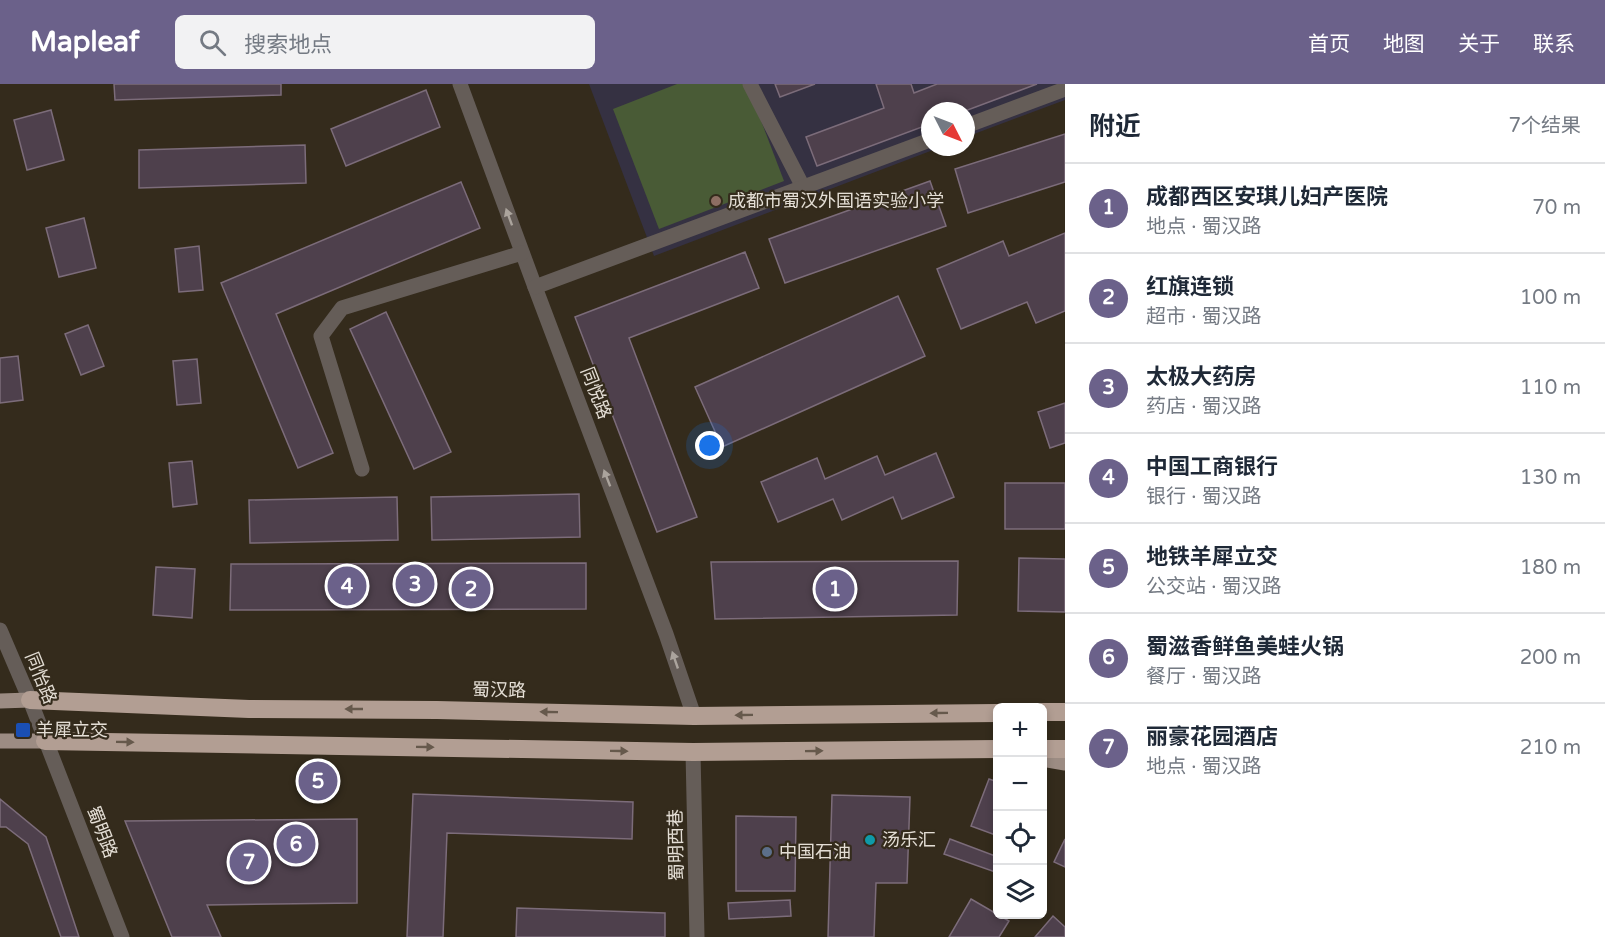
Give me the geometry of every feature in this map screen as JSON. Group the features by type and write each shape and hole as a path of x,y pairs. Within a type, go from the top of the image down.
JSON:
{"highway":[{"name":"蜀汉路","path":"30,700 249,709 437,710 694,716 993,713"},
{"path":"1047,712 1065,712"},
{"path":"45,741 693,752 993,751"},
{"path":"1047,749 1065,749"}],"main road":[{"name":"蜀汉路","path":"0,701 30,700"},
{"path":"0,741 45,741"},
{"path":"1047,760 1065,763"}],"street":[{"name":"同悦路","path":"460,84 666,634 694,716"},
{"path":"750,84 803,187"},
{"path":"975,123 1065,89"},
{"path":"535,287 921,143"},
{"path":"362,470 321,336 328,326 342,308 522,254"},
{"name":"同怡路","path":"0,630 45,741"},
{"name":"蜀明路","path":"45,741 122,937"},
{"name":"蜀明西巷","path":"693,752 697,937"}],"shaded area":[{"name":"成都市蜀汉外国语实验小学","path":"589,84 1065,84 1065,100 975,134 975,102 921,102 921,155 654,256"}],"green space":[{"path":"677,84 747,84 784,181 659,229 613,109"}],"building":[{"path":"114,84 281,84 281,95 115,100"},
{"path":"775,84 815,84 780,97"},
{"path":"876,84 911,84 914,93 937,84 1037,84 975,107 975,102 921,102 921,127 817,166 806,137 884,108"},
{"path":"426,90 440,127 346,166 331,129"},
{"path":"51,110 64,160 27,170 14,120"},
{"path":"1065,134 1065,182 968,213 955,169"},
{"path":"305,145 306,183 139,188 139,150"},
{"path":"930,181 946,226 785,283 769,239"},
{"path":"461,182 480,228 276,314 333,453 298,468 221,283"},
{"path":"84,218 96,268 59,277 46,228"},
{"path":"1065,233 1065,311 1036,323 1027,302 961,329 937,269 1003,241 1009,256"},
{"path":"199,246 203,290 179,292 175,249"},
{"path":"745,252 759,288 629,338 697,517 657,532 575,317"},
{"path":"898,296 925,356 722,447 695,387"},
{"path":"386,312 451,452 414,469 350,329"},
{"path":"88,325 104,366 81,375 65,334"},
{"path":"18,356 23,400 0,403 0,358"},
{"path":"197,359 201,403 177,405 173,361"},
{"path":"1065,403 1065,443 1050,448 1038,412"},
{"path":"936,453 954,497 902,519 893,497 842,520 833,499 778,522 761,482 817,458 825,479 877,456 885,475"},
{"path":"192,461 197,504 173,507 169,463"},
{"path":"1005,483 1065,483 1065,529 1005,529"},
{"path":"579,494 580,537 432,540 431,497"},
{"path":"397,497 398,540 250,543 249,500"},
{"path":"1019,558 1065,559 1065,612 1018,611"},
{"path":"958,561 957,615 715,619 711,562"},
{"path":"586,563 586,609 230,610 231,564"},
{"path":"156,567 195,569 192,618 153,615"},
{"path":"989,779 993,780 993,834 971,826"},
{"path":"413,794 633,802 632,839 447,833 443,937 407,937"},
{"name":"汤乐汇","path":"832,795 910,797 907,883 876,883 874,937 828,937"},
{"path":"0,799 46,837 79,937 61,937 28,844 6,827 0,827"},
{"path":"736,816 796,817 795,891 736,891"},
{"path":"357,819 357,903 207,905 221,937 172,937 125,821"},
{"path":"950,839 993,855 993,871 944,854"},
{"path":"1065,839 1065,867 1054,862"},
{"path":"971,899 993,912 993,919 1009,921 999,937 949,937"},
{"path":"790,900 791,916 729,919 728,903"},
{"path":"517,908 665,913 665,937 516,937"},
{"path":"1053,916 1065,927 1065,937 1035,937"}],"place":[{"name":"成都市蜀汉外国语实验小学","path":"716,201"},
{"name":"太极大药房","path":"415,584"},
{"name":"中国工商银行","path":"347,586"},
{"name":"红旗连锁","path":"471,589"},
{"name":"成都西区安琪儿妇产医院","path":"835,589"},
{"name":"羊犀立交","path":"23,730"},
{"name":"地铁羊犀立交","path":"318,781"},
{"name":"汤乐汇","path":"870,840"},
{"name":"蜀滋香鲜鱼美蛙火锅","path":"296,844"},
{"name":"中国石油","path":"767,852"},
{"name":"丽豪花园酒店","path":"249,862"}]}
